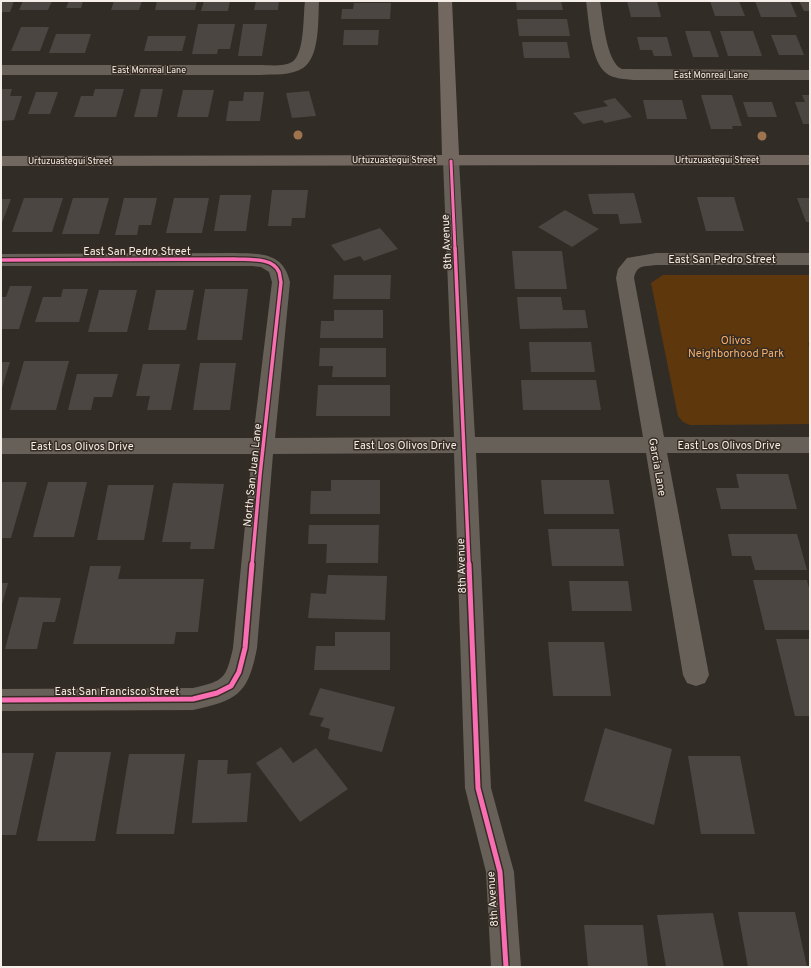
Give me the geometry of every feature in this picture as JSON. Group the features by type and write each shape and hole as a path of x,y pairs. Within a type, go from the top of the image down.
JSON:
{"main road":[{"name":"8th Avenue","path":"444,1 451,161"},
{"name":"Urtuzuastegui Street","path":"1,161 810,160"}],"street":[{"name":"East Monreal Lane","path":"1,70 260,70 297,66 304,57 307,49 312,1"},
{"name":"East Monreal Lane","path":"593,1 602,54 612,71 626,75 810,75"},
{"name":"8th Avenue","path":"451,161 465,445 478,788 500,872 506,967"},
{"name":"East San Pedro Street","path":"1,260 235,259 264,262 272,266"},
{"name":"East San Pedro Street","path":"634,262 656,259 810,259"},
{"name":"Garcia Lane","path":"634,262 627,269 625,278 696,675"},
{"name":"North San Juan Lane","path":"231,687 241,670 245,648 281,282 279,271 272,266"},
{"name":"East Los Olivos Drive","path":"1,446 810,445"},
{"name":"East San Francisco Street","path":"1,700 193,699 215,695 231,687"}],"green space":[{"name":"Olivos Neighborhood Park","path":"663,275 810,275 810,342 808,343 810,350 810,424 690,425 683,422 678,416 651,283"}],"building":[{"path":"1,1 14,1 10,12 1,12"},
{"path":"23,1 52,1 48,10 19,10"},
{"path":"69,1 83,1 81,8 66,8"},
{"path":"114,1 142,1 139,10 111,10"},
{"path":"157,1 197,1 195,10 155,10"},
{"path":"204,1 230,1 228,11 201,11"},
{"path":"256,1 279,1 278,10 254,10"},
{"path":"516,1 561,1 563,10 517,10"},
{"path":"627,1 657,1 661,17 631,17"},
{"path":"710,1 739,1 745,16 715,16"},
{"path":"755,1 790,1 797,17 761,17"},
{"path":"799,1 810,1 810,11 804,11"},
{"path":"354,3 391,3 390,19 341,19 342,9 353,9"},
{"path":"517,19 567,19 570,36 519,36"},
{"path":"198,24 235,24 230,49 218,49 217,54 192,54"},
{"path":"243,24 267,24 262,56 238,56"},
{"path":"21,27 49,27 40,51 11,51"},
{"path":"344,30 379,30 378,45 343,45"},
{"path":"685,31 710,31 719,57 693,57"},
{"path":"720,31 753,31 762,56 728,56"},
{"path":"56,34 91,34 85,53 49,53"},
{"path":"771,35 796,35 804,55 779,55"},
{"path":"148,36 186,36 182,51 144,51"},
{"path":"637,37 667,37 672,56 654,56 652,50 640,50"},
{"path":"522,42 567,42 570,58 524,58"},
{"path":"1,89 12,89 10,96 22,96 14,120 1,121"},
{"path":"95,89 124,89 116,117 74,117 81,96 93,96"},
{"path":"141,89 163,89 157,117 134,117"},
{"path":"183,90 214,90 208,117 177,117"},
{"path":"309,91 316,116 292,118 286,93"},
{"path":"36,92 58,92 50,114 28,114"},
{"path":"244,92 264,92 260,121 226,121 229,101 243,101"},
{"path":"701,95 732,95 742,126 732,126 733,129 711,129"},
{"path":"802,95 810,95 810,124 803,124 795,102 805,102"},
{"path":"615,98 632,117 605,123 602,120 583,124 573,113 608,106 603,101"},
{"path":"643,100 682,100 687,119 647,119"},
{"path":"743,102 772,102 777,117 748,117"},
{"path":"272,190 308,190 305,218 292,218 291,226 268,226"},
{"path":"634,193 642,223 620,224 618,214 593,214 588,194"},
{"path":"220,195 251,195 246,231 214,231"},
{"path":"697,197 734,197 744,231 706,231"},
{"path":"24,198 63,198 52,232 12,232"},
{"path":"73,198 109,198 99,234 62,234"},
{"path":"124,198 157,198 151,225 139,225 137,235 115,235"},
{"path":"174,198 209,198 202,233 166,233"},
{"path":"797,198 810,198 810,222 806,222"},
{"path":"1,199 11,199 1,225"},
{"path":"565,210 599,229 572,247 538,227"},
{"path":"380,228 398,249 364,261 360,256 344,261 331,245"},
{"path":"512,251 562,251 567,289 515,289"},
{"path":"334,275 391,275 390,299 333,299"},
{"path":"10,286 32,286 19,329 1,329 1,297 6,297"},
{"path":"63,289 88,289 79,322 35,322 43,297 61,297"},
{"path":"205,289 248,289 242,340 197,340"},
{"path":"99,290 137,290 127,332 88,332"},
{"path":"156,290 194,290 186,330 148,330"},
{"path":"517,297 561,297 563,310 585,310 588,328 520,329"},
{"path":"334,310 383,310 383,338 320,338 321,321 334,321"},
{"path":"529,342 591,342 595,372 531,372"},
{"path":"320,348 386,348 386,377 332,377 333,366 319,366"},
{"path":"24,361 69,361 56,410 10,410"},
{"path":"1,362 10,362 1,391"},
{"path":"200,363 236,363 230,410 193,410"},
{"path":"143,364 180,364 171,410 147,410 150,396 136,396"},
{"path":"77,374 118,374 112,397 94,397 91,410 68,410"},
{"path":"521,380 596,380 601,410 523,410"},
{"path":"318,385 390,385 390,416 316,416"},
{"path":"736,474 788,474 797,509 721,509 716,488 739,488"},
{"path":"331,480 380,480 380,514 310,514 311,491 331,491"},
{"path":"541,480 609,480 614,514 544,514"},
{"path":"1,482 27,482 11,538 1,538"},
{"path":"48,482 87,482 74,537 33,537"},
{"path":"173,483 224,484 214,549 190,549 191,542 162,542"},
{"path":"108,485 154,485 144,540 97,540"},
{"path":"309,525 379,525 378,563 326,563 327,544 308,544"},
{"path":"548,529 619,529 624,566 552,566"},
{"path":"728,534 797,534 807,570 755,570 751,556 732,556"},
{"path":"90,566 121,566 118,579 204,579 198,632 176,632 174,644 73,644"},
{"path":"328,575 387,576 385,620 308,618 311,593 326,594"},
{"path":"753,580 807,580 810,592 810,630 765,630"},
{"path":"569,581 628,581 632,611 572,611"},
{"path":"1,583 8,583 1,608"},
{"path":"19,597 61,598 55,622 43,622 37,649 5,649"},
{"path":"335,632 390,632 390,670 314,670 316,646 335,646"},
{"path":"776,639 810,639 810,716 795,716"},
{"path":"548,642 604,642 611,696 553,696"},
{"path":"320,688 395,707 382,752 328,739 330,729 320,726 324,718 309,715"},
{"path":"605,728 672,749 654,825 584,801"},
{"path":"281,747 293,763 316,748 348,789 300,822 256,763"},
{"path":"56,752 111,752 95,841 37,841"},
{"path":"1,753 34,753 16,835 1,835"},
{"path":"129,754 185,754 174,834 116,834"},
{"path":"688,756 740,756 755,834 701,834"},
{"path":"198,760 228,760 227,774 251,773 247,822 192,823"},
{"path":"738,912 795,912 807,967 748,967"},
{"path":"713,913 724,967 666,967 657,915"},
{"path":"584,925 643,925 648,967 588,967"}],"cycle path":[{"path":"451,161 464,423 478,788 500,872 506,967"},
{"path":"1,260 253,260 266,262 276,267 279,272 281,282 260,475 245,648 236,680 225,690 193,699 1,700"}]}
